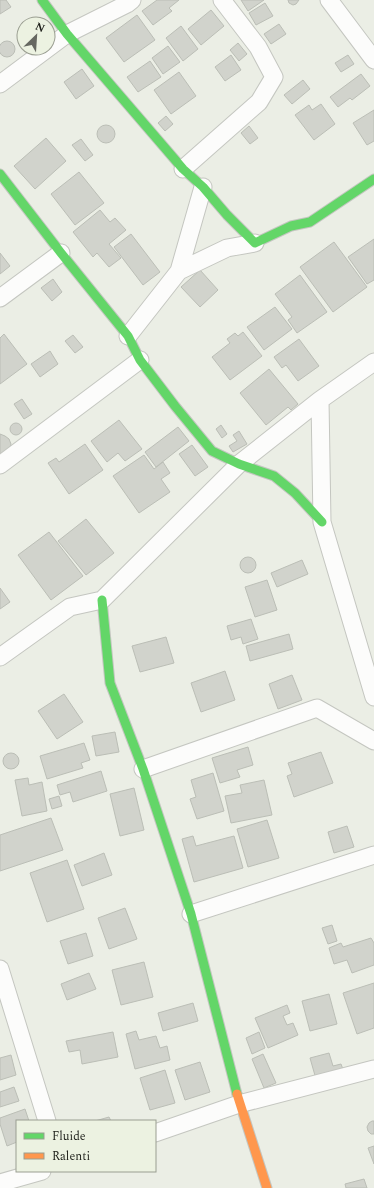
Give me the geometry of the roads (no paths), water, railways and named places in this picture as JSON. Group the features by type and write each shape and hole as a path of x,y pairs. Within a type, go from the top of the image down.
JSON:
{"street":[{"path":"42,0 66,34 183,169 204,187 227,215 255,243"},
{"path":"0,84 66,34 128,4 132,0"},
{"path":"183,169 259,102 274,77 258,47 222,0"},
{"path":"329,0 374,60"},
{"path":"0,174 61,254 128,336 140,360 212,451 239,464 274,476 295,494 322,522"},
{"path":"179,271 227,248 255,243 291,226 310,222 374,179"},
{"path":"128,336 179,271 204,187"},
{"path":"0,298 61,254"},
{"path":"0,465 140,360"},
{"path":"0,657 70,607 102,600 239,464 320,400 374,362"},
{"path":"320,400 322,522 374,697"},
{"path":"102,600 110,683 143,769 191,914 240,1104 267,1188"},
{"path":"143,769 317,708 374,741"},
{"path":"191,914 374,855"},
{"path":"0,969 47,1120"},
{"path":"156,1133 240,1104 374,1069"},
{"path":"0,1183 38,1172"}]}
